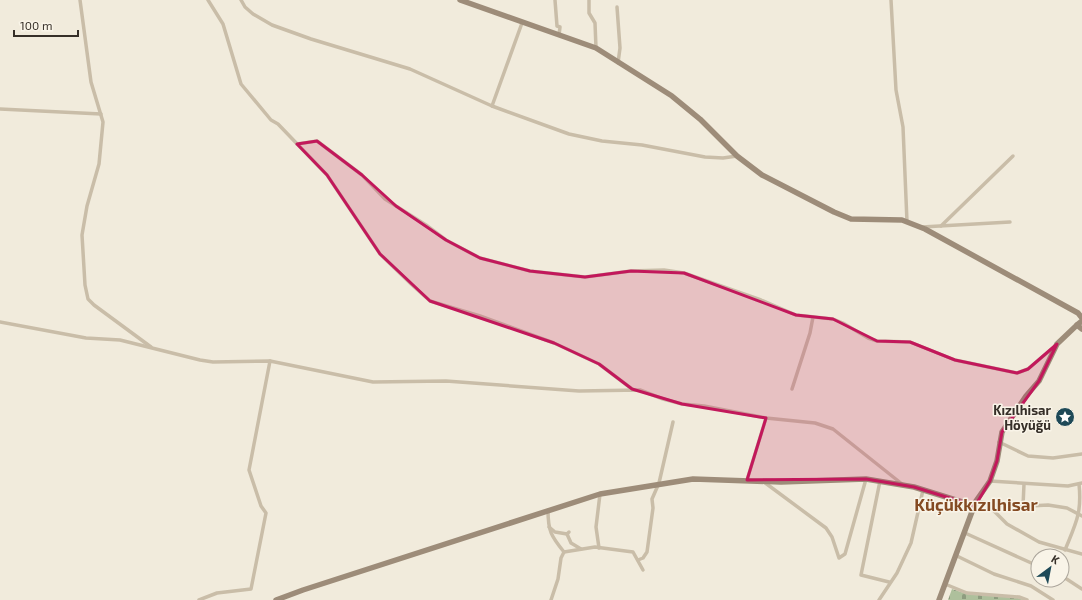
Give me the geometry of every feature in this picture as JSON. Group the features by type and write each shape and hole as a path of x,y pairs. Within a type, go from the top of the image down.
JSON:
{"street":[{"path":"80,0 91,82 101,114 102,147 99,164 87,206 82,235 85,285 88,299 94,305 151,347"},
{"path":"208,0 223,24 241,84 271,120 278,124 327,175 380,254 411,284 430,301 480,316 554,343 599,364 632,389"},
{"path":"241,0 245,7 272,25 311,39 410,69 492,106 542,125 589,139 642,145 705,157 737,156"},
{"path":"297,144 317,141 362,175 385,199 426,225 446,240 480,258 530,271 585,277 631,271 664,270 684,273 761,300 796,315 833,319 868,338 877,341 910,342 955,360 1017,373 1028,369 1079,327 1082,319 1078,313 919,227 902,220 851,219 840,215 762,175 737,156 686,107 596,48 460,0"},
{"path":"555,0 557,26 560,28 559,35"},
{"path":"588,0 589,13 595,23 596,48"},
{"path":"891,0 896,90 903,127 908,222"},
{"path":"617,7 620,48 618,62"},
{"path":"492,106 522,23"},
{"path":"0,110 101,114"},
{"path":"941,226 1013,156"},
{"path":"919,227 1010,222"},
{"path":"792,389 810,333 813,317"},
{"path":"0,322 86,338 120,340 213,362 270,361 373,382 446,381 579,390 632,389 682,404 704,406 766,418 815,423 833,429 905,486"},
{"path":"939,600 976,504 990,481 997,461 999,442 1002,432 1014,413 1039,381 1057,344"},
{"path":"199,600 216,593 251,589 266,513 261,506 249,470 270,361"},
{"path":"747,480 766,418"},
{"path":"638,560 643,558 647,552 653,508 652,499 659,483 673,422"},
{"path":"999,442 1028,456 1053,458 1082,454"},
{"path":"276,600 600,494 693,478 762,481 866,479 923,490 976,504 986,503 1010,507 1048,505 1067,508 1081,516"},
{"path":"762,481 826,528 832,537 839,558 845,554 866,479"},
{"path":"880,481 860,575 889,582"},
{"path":"990,481 1068,486 1080,483 1081,516 1066,548"},
{"path":"1023,506 1024,484"},
{"path":"879,600 896,573 911,543 923,490"},
{"path":"599,548 596,527 600,494"},
{"path":"986,503 1007,524 1039,542 1058,548"},
{"path":"548,510 548,527 552,536 564,552"},
{"path":"548,527 555,532 568,533 571,543 581,549"},
{"path":"965,533 1030,562"},
{"path":"564,552 599,548 633,552 643,570"},
{"path":"1070,551 1082,554"},
{"path":"551,600 558,579 561,558 564,552"},
{"path":"957,556 994,574 1031,586 1052,600"},
{"path":"1070,581 1082,589"},
{"path":"946,584 968,592 1020,596 1027,600"}],"highlighted area":[{"path":"317,141 362,175 396,206 446,240 480,258 530,271 585,277 631,271 684,273 796,315 833,319 877,341 910,342 955,360 1017,373 1028,369 1057,344 1039,381 1002,432 997,461 990,481 975,506 914,487 866,479 747,480 766,418 682,404 632,389 599,364 554,343 430,301 380,254 327,175 297,144"}],"green space":[{"path":"952,589 967,594 1018,598 1023,600 948,600"}],"place":[{"name":"Kızılhisar Höyüğü","path":"1065,417"}],"district":[{"name":"Küçükkızılhisar","path":"976,505"}]}
